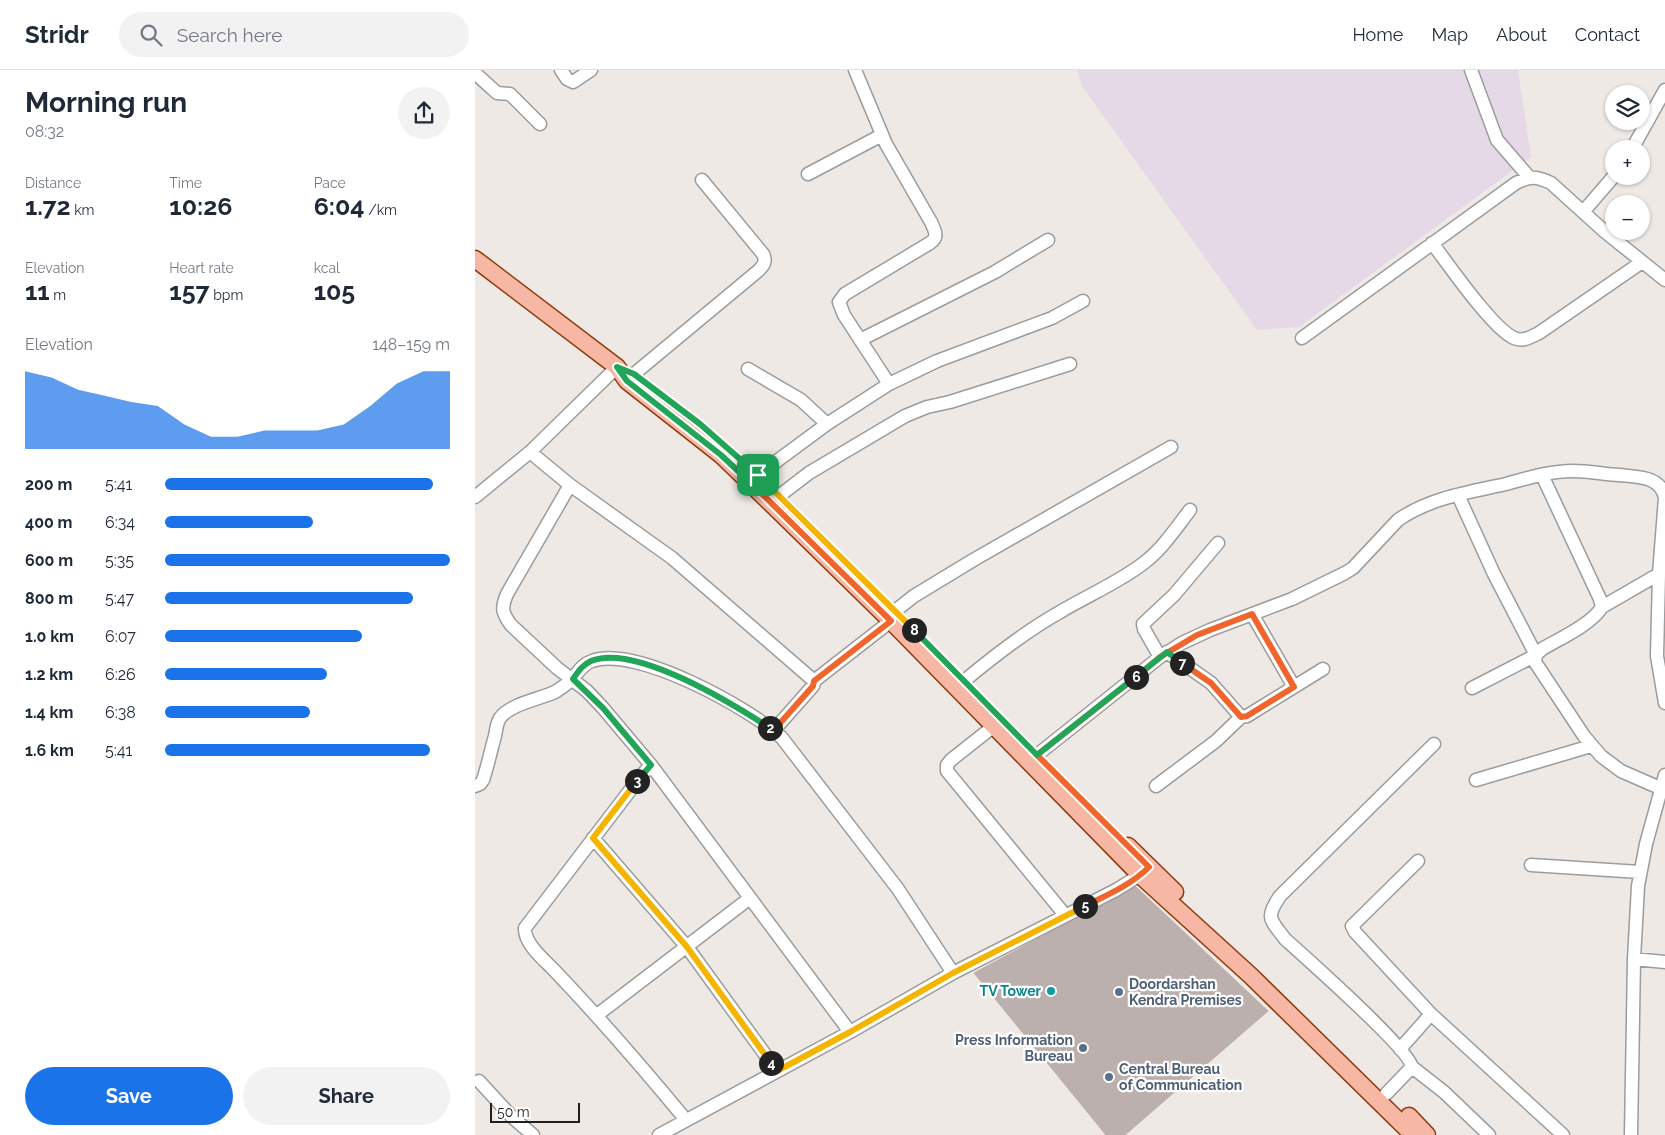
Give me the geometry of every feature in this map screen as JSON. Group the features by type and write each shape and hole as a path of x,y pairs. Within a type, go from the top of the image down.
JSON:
{"main road":[{"path":"475,259 617,367 634,374 700,424 758,475 893,616 994,726 1145,871 1413,1135"},
{"path":"617,367 627,381 721,455 964,680 1145,871 1387,1094 1427,1135"}],"street":[{"path":"561,70 567,79 573,82 591,70"},
{"path":"855,70 882,135 931,222 936,235 930,243 845,294 839,302 844,315 889,384"},
{"path":"1471,70 1497,140 1529,177"},
{"path":"475,73 497,93 511,94 539,124"},
{"path":"1637,140 1665,90"},
{"path":"808,174 882,135"},
{"path":"1302,338 1516,183 1529,177 1551,183 1642,262 1662,273"},
{"path":"634,374 765,264 763,254 702,180"},
{"path":"1583,212 1606,185"},
{"path":"860,340 995,272 1048,240"},
{"path":"1432,243 1490,318 1515,339 1528,339 1539,333 1642,262"},
{"path":"758,475 827,424 889,384 937,361 1052,318 1083,301"},
{"path":"779,496 809,473 905,416 927,407 1070,364"},
{"path":"475,497 530,452 617,367"},
{"path":"748,369 801,400 827,424"},
{"path":"774,730 813,686 814,681 915,596 975,559 1171,447"},
{"path":"530,452 571,485 672,558 814,681"},
{"path":"1037,755 1164,655 1197,635 1338,578 1353,568 1398,520 1407,514 1424,505 1458,495 1553,472 1574,471 1639,477 1657,483 1663,489 1665,498 1659,574 1657,656 1665,703"},
{"path":"1542,475 1602,607"},
{"path":"571,485 507,594 502,605 502,611 511,625 603,708 651,765 850,1032"},
{"path":"1458,495 1494,574 1536,655 1535,662 1537,667 1591,746 1621,771 1660,788"},
{"path":"964,680 1014,642 1059,612 1130,573 1146,561 1161,548 1190,510"},
{"path":"1218,543 1178,590 1143,624 1144,629 1164,655 1211,683 1241,717"},
{"path":"1472,688 1536,655 1542,649 1599,613 1602,607 1659,574"},
{"path":"1252,614 1294,687"},
{"path":"475,786 483,780 499,721 503,715 513,708 553,692 573,679 582,667 595,660 619,659 641,662 702,687 774,730 791,748 897,889 953,973"},
{"path":"1156,786 1216,741 1241,717 1247,716 1323,669"},
{"path":"994,726 951,760 947,765 947,771 1065,916"},
{"path":"1434,744 1280,896 1270,914 1272,921 1285,939 1386,1033 1409,1058 1411,1067 1444,1092 1489,1135"},
{"path":"1477,780 1591,746"},
{"path":"651,765 544,901 525,928 525,932 527,938 540,955 637,1060 686,1120"},
{"path":"1631,1135 1634,959 1638,886 1660,788 1665,775"},
{"path":"593,838 687,947 777,1071"},
{"path":"1418,862 1352,926 1355,932 1431,1014 1563,1135"},
{"path":"1531,865 1640,872"},
{"path":"659,1135 850,1032 953,973 1116,890 1145,871"},
{"path":"597,1015 750,898"},
{"path":"1634,959 1665,962"},
{"path":"1401,1049 1431,1014"},
{"path":"1387,1094 1411,1067"},
{"path":"479,1081 512,1117 533,1135"}],"shaded area":[{"path":"1077,70 1518,70 1531,157 1299,327 1257,330 1082,86"}],"building":[{"name":"Doordarshan Kendra Premises","path":"1135,886 1268,1011 1125,1135 1106,1135 974,973"},
{"path":"1142,932 1193,976 1152,1017 1139,1006 1107,1041 1100,1033 1110,1021 1089,999 1110,981 1120,988 1142,962 1126,950"},
{"name":"TV Tower","path":"1056,959 1083,989 1049,1022 1019,992"},
{"name":"Press Information Bureau","path":"1082,1039 1103,1057 1086,1074 1066,1057"},
{"name":"Central Bureau of Communication","path":"1103,1057 1129,1082 1114,1096 1088,1071"}],"place":[{"name":"TV Tower","path":"1051,991"},
{"name":"Doordarshan Kendra Premises","path":"1119,992"},
{"name":"Press Information Bureau","path":"1083,1048"},
{"name":"Central Bureau of Communication","path":"1109,1077"}],"route":[{"path":"758,475 700,424 634,374 617,367 627,381 721,455 891,621 814,681 813,686 774,730 702,687 641,662 602,658 587,663 573,679 603,708 651,765 593,838 687,947 777,1071 953,973 1116,890 1141,875 1149,867 1037,755 1160,657 1167,652 1197,635 1252,614 1294,687 1247,716 1241,717 1238,716 1211,683 1167,652 1037,755 758,475"}]}
